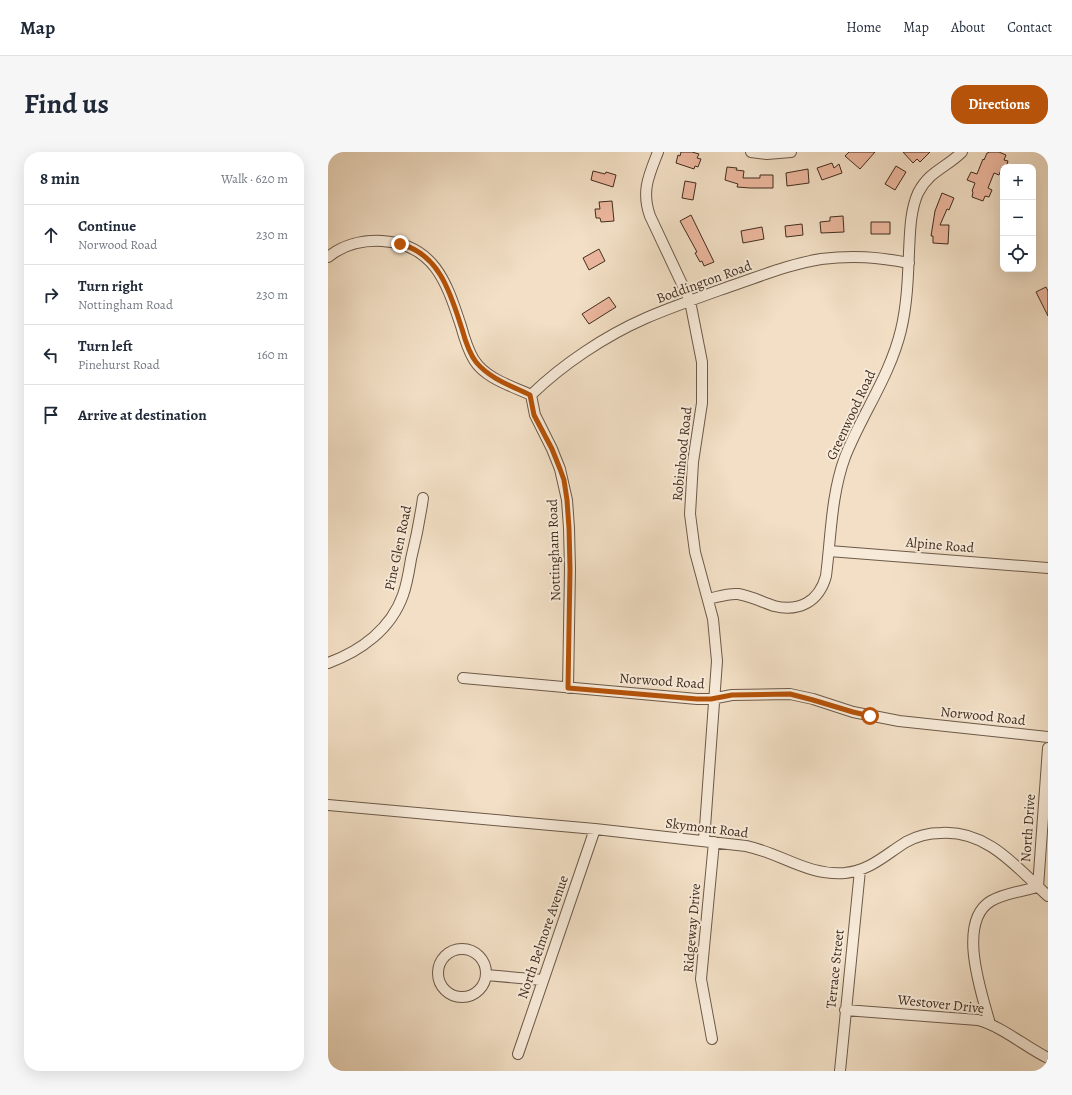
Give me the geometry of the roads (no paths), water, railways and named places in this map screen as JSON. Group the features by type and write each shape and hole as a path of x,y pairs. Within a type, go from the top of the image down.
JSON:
{"street":[{"name":"Robinhood Road","path":"658,152 647,182 647,205 650,216 690,301 702,358 703,381 701,417 692,467 691,518 695,552 714,624 716,652 709,842"},
{"path":"751,152 767,154 791,152"},
{"name":"Greenwood Road","path":"708,599 737,594 752,597 779,607 793,608 803,605 814,598 822,587 826,576 836,488 842,467 854,438 889,368 900,332 906,297 911,226 918,194 925,182 933,173 962,152"},
{"path":"328,257 348,246 374,241 393,242 404,245 418,252 435,267 446,284 466,341 477,364 488,374 530,395"},
{"name":"Boddington Road","path":"530,395 559,371 606,339 646,318 782,268 829,258 877,257 909,263"},
{"name":"Nottingham Road","path":"530,395 534,415 552,449 564,480 567,500 570,562 568,688"},
{"name":"Pine Glen Road","path":"328,664 353,652 371,640 385,626 394,613 404,594 420,520 423,498"},
{"name":"Alpine Road","path":"829,551 1048,568"},
{"name":"Norwood Road","path":"463,678 697,699 732,695 790,694 853,712 899,721 1048,737"},
{"name":"North Drive","path":"1038,887 1048,748"},
{"name":"Skymont Road","path":"328,805 595,829 755,847 800,866 818,871 838,873 860,870 875,864 912,839 930,834 950,832 964,835 990,846 1020,868 1048,896"},
{"name":"North Belmore Avenue","path":"518,1054 595,829"},
{"name":"Ridgeway Drive","path":"709,842 701,979 712,1039"},
{"name":"Terrace Street","path":"840,1071 860,870"},
{"path":"990,1024 979,984 974,953 974,937 978,918 982,910 990,902 1004,896 1038,887"},
{"path":"457,949 465,949 475,953 480,958 484,964 486,975 483,985 476,992 467,997 456,997 442,988 438,979 438,969 440,962 447,953 457,949"},
{"path":"486,975 543,980"},
{"name":"Westover Drive","path":"845,1010 978,1020 990,1024 1048,1058"}]}
